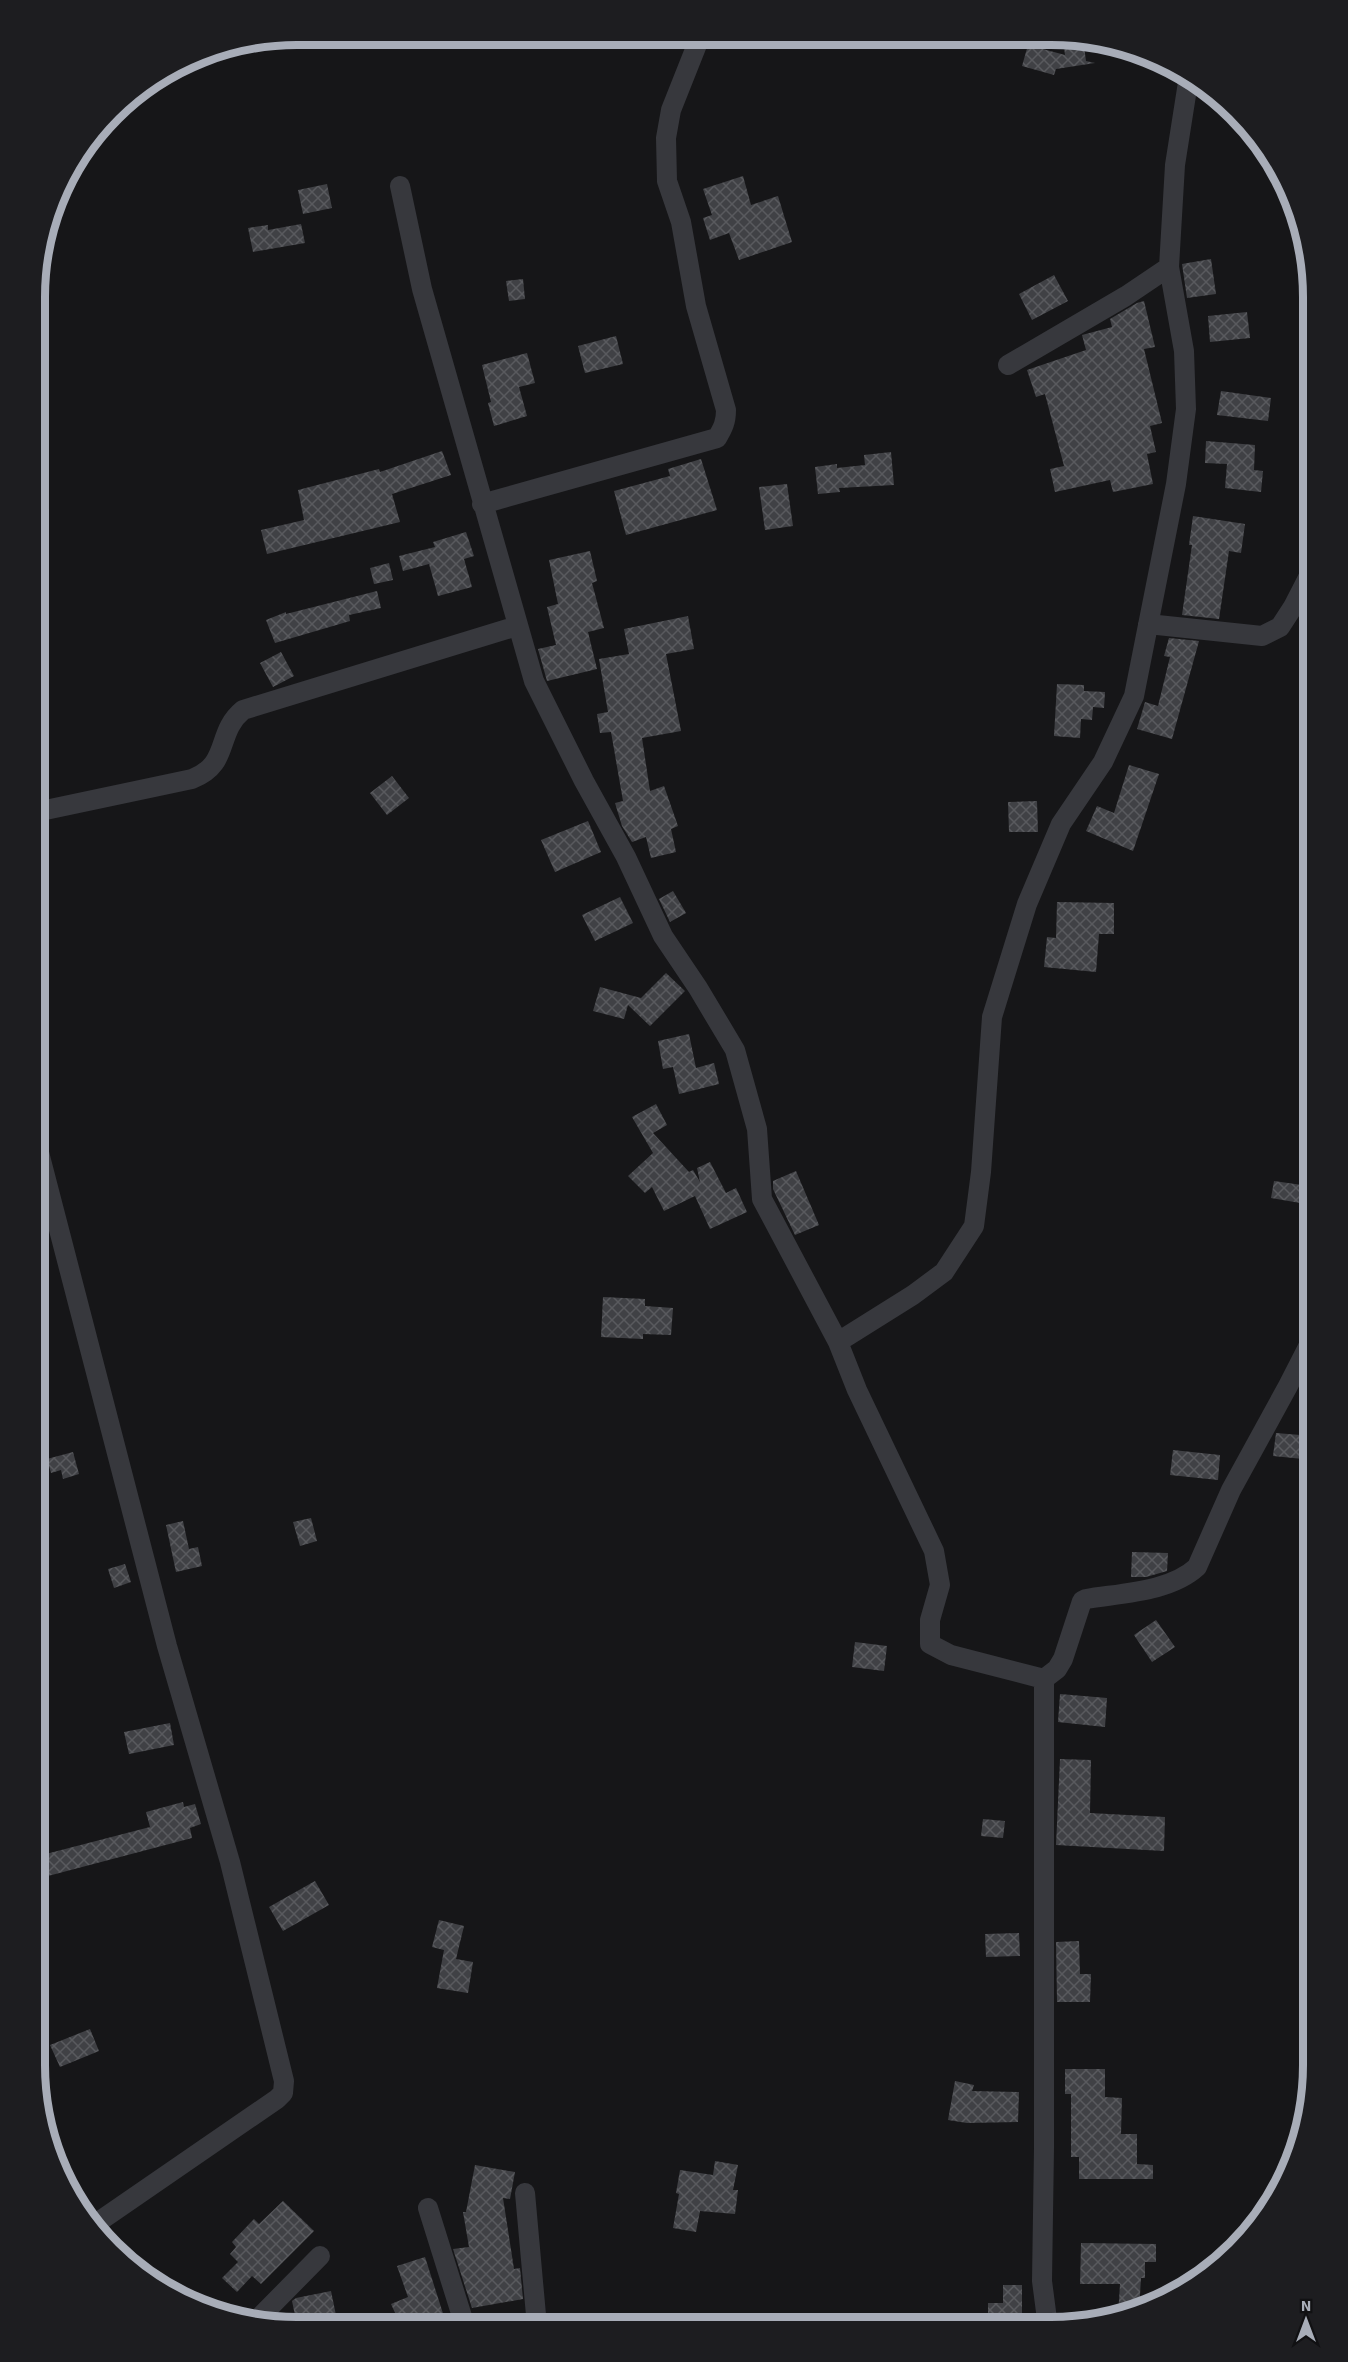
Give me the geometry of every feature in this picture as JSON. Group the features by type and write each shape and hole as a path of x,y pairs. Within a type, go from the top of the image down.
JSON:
{"street":[{"path":"482,504 717,438 723,428 726,421 726,410 696,306 681,222 668,181 666,138 671,110 697,45"},
{"path":"838,1342 945,1272 974,1226 981,1172 992,1017 1027,904 1061,824 1103,762 1134,696 1176,484 1186,409 1184,351 1169,267 1175,165 1187,85"},
{"path":"400,186 422,289 534,681 584,781 626,857 663,936 698,988 735,1050 757,1129 762,1199 838,1342 857,1390 934,1551 940,1585 930,1620 930,1644 951,1655 1044,1679"},
{"path":"1008,365 1126,296 1169,267"},
{"path":"1148,624 1262,636 1280,627 1303,586"},
{"path":"45,810 192,779 206,774 216,762 233,718 243,710 518,626"},
{"path":"45,1176 167,1646 230,1862 284,2081 283,2093 277,2099 100,2222"},
{"path":"1044,1679 1057,1669 1063,1659 1082,1601 1171,1584 1197,1567 1231,1490 1303,1357"},
{"path":"1044,1679 1042,2281 1047,2317"},
{"path":"525,2193 536,2317"},
{"path":"428,2208 462,2317"},
{"path":"262,2315 320,2256"}],"building":[{"path":"1028,45 1065,55 1064,46 1084,47 1086,61 1095,63 1056,69 1054,75 1022,66"},
{"path":"743,176 751,205 778,196 792,242 739,260 729,233 710,240 703,218 712,215 703,189"},
{"path":"327,184 332,208 303,214 298,190"},
{"path":"301,224 305,243 253,252 248,228 268,225 268,230"},
{"path":"1211,259 1216,294 1187,298 1182,264"},
{"path":"1054,275 1068,301 1032,320 1019,294"},
{"path":"523,279 525,299 509,301 506,281"},
{"path":"1144,301 1155,347 1144,349 1162,423 1150,426 1156,452 1147,454 1153,484 1113,492 1110,480 1055,492 1050,469 1064,466 1045,394 1036,397 1027,370 1086,350 1082,335 1112,327 1110,319"},
{"path":"1247,312 1250,338 1210,342 1208,316"},
{"path":"616,336 623,364 585,373 578,346"},
{"path":"527,353 535,383 519,387 527,416 494,426 482,365"},
{"path":"1221,391 1271,398 1268,421 1217,415"},
{"path":"1206,441 1255,445 1254,470 1263,471 1261,492 1225,488 1227,464 1205,463"},
{"path":"442,451 451,475 392,494 400,522 267,554 261,530 304,520 298,490 379,469 380,472"},
{"path":"891,452 894,485 839,488 840,492 818,494 815,467 837,464 837,468 865,465 864,455"},
{"path":"701,459 717,510 626,535 614,491 670,476 668,469"},
{"path":"787,484 793,526 765,530 759,487"},
{"path":"1193,516 1245,524 1241,553 1229,551 1219,619 1182,615 1192,545 1189,545"},
{"path":"466,532 474,556 464,559 472,587 438,596 429,564 403,571 399,556 435,547 433,542"},
{"path":"590,551 597,581 592,583 604,628 588,632 597,669 547,681 538,649 556,645 547,607 558,604 549,560"},
{"path":"389,563 393,580 374,584 370,568"},
{"path":"377,591 381,608 349,615 350,621 275,643 266,620 286,612 286,614"},
{"path":"688,616 694,649 666,654 681,731 642,738 650,791 664,786 678,826 671,829 676,852 651,858 646,837 632,842 622,826 615,803 623,801 611,732 600,733 597,714 608,712 599,659 629,654 624,629"},
{"path":"1169,638 1199,641 1172,739 1137,729 1145,702 1158,706 1170,657 1164,656"},
{"path":"281,652 294,676 273,687 260,663"},
{"path":"1057,684 1084,685 1084,691 1105,692 1104,708 1093,707 1092,720 1081,719 1080,738 1054,736"},
{"path":"1129,765 1159,774 1133,851 1086,831 1097,806 1114,813"},
{"path":"392,776 409,798 387,815 370,793"},
{"path":"1037,801 1038,832 1009,832 1008,802"},
{"path":"588,821 601,852 555,872 541,840"},
{"path":"673,891 686,913 670,922 659,899"},
{"path":"620,897 633,923 595,941 582,915"},
{"path":"1057,902 1114,903 1114,934 1099,934 1096,972 1044,967 1047,937 1056,938"},
{"path":"666,973 685,991 650,1026 628,1005 624,1019 593,1011 600,987 641,998"},
{"path":"689,1034 696,1068 714,1063 719,1084 679,1094 673,1067 663,1069 658,1041"},
{"path":"656,1104 667,1125 653,1133 689,1172 693,1170 700,1182 697,1168 710,1162 726,1193 736,1188 747,1212 710,1229 695,1196 664,1211 652,1187 645,1193 628,1176 653,1153 632,1117"},
{"path":"796,1171 819,1225 795,1235 773,1189 773,1181"},
{"path":"1274,1181 1303,1185 1303,1203 1271,1198"},
{"path":"603,1297 645,1299 645,1306 673,1308 671,1335 643,1334 643,1339 601,1337"},
{"path":"1276,1433 1303,1435 1303,1459 1273,1456"},
{"path":"1173,1450 1220,1455 1218,1480 1170,1475"},
{"path":"73,1452 79,1474 63,1479 61,1470 51,1473 47,1459"},
{"path":"311,1518 317,1541 300,1546 293,1522"},
{"path":"183,1521 189,1549 198,1547 202,1566 176,1572 166,1525"},
{"path":"1132,1552 1168,1553 1167,1571 1146,1577 1131,1577"},
{"path":"125,1564 131,1582 114,1588 108,1569"},
{"path":"1156,1620 1175,1647 1152,1662 1134,1635"},
{"path":"855,1642 887,1646 884,1671 852,1667"},
{"path":"1060,1694 1107,1698 1105,1727 1058,1722"},
{"path":"170,1723 174,1745 129,1754 124,1732"},
{"path":"1060,1759 1091,1760 1090,1813 1165,1817 1164,1851 1056,1845"},
{"path":"183,1802 184,1807 195,1804 201,1824 190,1828 192,1838 48,1876 45,1854 150,1827 146,1812"},
{"path":"983,1819 1005,1821 1003,1838 981,1836"},
{"path":"315,1881 329,1905 283,1931 269,1907"},
{"path":"439,1920 464,1926 456,1959 473,1962 468,1993 437,1988 444,1950 432,1947"},
{"path":"1019,1933 1020,1956 986,1957 985,1934"},
{"path":"1079,1941 1080,1974 1091,1974 1090,2002 1057,2002 1056,1942"},
{"path":"90,2029 99,2051 60,2067 50,2045"},
{"path":"1065,2069 1105,2069 1105,2097 1122,2098 1121,2134 1137,2134 1137,2164 1153,2165 1153,2179 1079,2179 1079,2157 1071,2157 1071,2094 1065,2094"},
{"path":"955,2081 974,2085 972,2091 1019,2092 1018,2122 967,2123 948,2120"},
{"path":"715,2161 738,2165 733,2190 738,2190 735,2214 700,2211 696,2232 673,2228 679,2194 676,2193 680,2170 713,2175"},
{"path":"475,2165 515,2172 510,2199 503,2198 514,2269 520,2268 523,2299 472,2308 453,2249 469,2247 463,2212 466,2212"},
{"path":"283,2201 314,2231 261,2284 252,2276 237,2292 222,2278 238,2262 230,2254 236,2247 232,2242 254,2219 259,2224"},
{"path":"1081,2243 1156,2244 1156,2262 1145,2262 1145,2278 1141,2278 1140,2301 1119,2308 1120,2284 1080,2284"},
{"path":"425,2257 444,2317 397,2317 391,2304 408,2297 397,2266"},
{"path":"1003,2285 1022,2285 1022,2314 1010,2314 1010,2317 988,2317 988,2303 1003,2303"},
{"path":"331,2291 336,2317 295,2317 292,2301 296,2298"}]}
